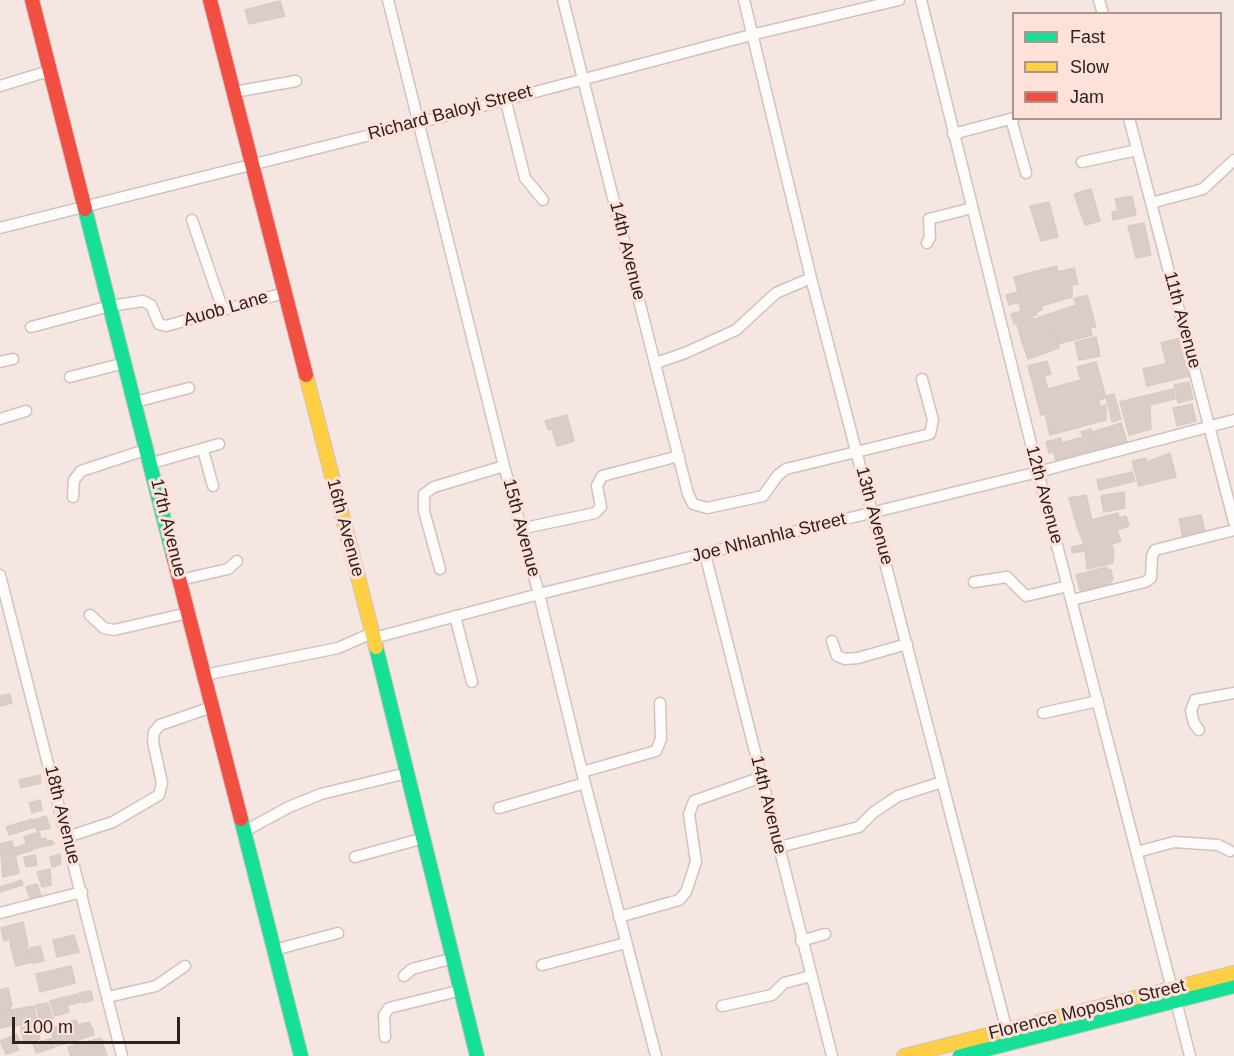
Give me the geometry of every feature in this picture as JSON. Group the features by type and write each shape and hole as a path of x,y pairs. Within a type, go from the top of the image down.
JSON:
{"street":[{"name":"17th Avenue","path":"32,0 152,463 301,1056"},
{"name":"16th Avenue","path":"210,0 373,635 477,1056"},
{"name":"15th Avenue","path":"388,0 520,529 539,594 583,778 656,1056"},
{"name":"14th Avenue","path":"563,0 691,501 704,508 763,496 781,471 857,453"},
{"name":"13th Avenue","path":"744,0 812,278 1007,1030"},
{"name":"Richard Baloyi Street","path":"0,228 418,123 754,34 899,0"},
{"name":"12th Avenue","path":"921,0 1038,472 1190,1056"},
{"path":"0,86 49,70"},
{"path":"234,92 296,81"},
{"path":"505,99 525,178 543,200"},
{"path":"954,134 1012,119"},
{"path":"1012,120 1026,173"},
{"name":"11th Avenue","path":"1130,120 1234,522"},
{"path":"1082,162 1137,150"},
{"path":"1151,202 1203,189 1234,160"},
{"path":"927,243 930,237 929,219 972,208"},
{"path":"192,220 223,310"},
{"path":"656,363 685,353 736,330 776,293 812,278"},
{"name":"Auob Lane","path":"110,306 147,302 162,326 284,292"},
{"path":"31,327 110,306"},
{"path":"0,362 13,359"},
{"path":"70,377 125,363"},
{"path":"857,453 930,434 933,420 922,379"},
{"path":"135,402 189,388"},
{"path":"0,419 26,411"},
{"name":"Joe Nhlanhla Street","path":"204,675 338,648 373,635 1038,472 1234,420"},
{"path":"152,463 219,444"},
{"path":"73,497 74,480 81,471 148,449"},
{"path":"203,450 213,486"},
{"path":"520,529 595,513 601,507 597,486 602,476 679,456"},
{"path":"440,569 424,511 424,494 434,487 504,466"},
{"path":"1072,600 1145,582 1151,578 1152,556 1155,550 1234,530"},
{"name":"14th Avenue","path":"705,554 801,941 832,1056"},
{"path":"180,580 228,569 237,561"},
{"name":"18th Avenue","path":"0,575 3,601 82,892 122,1056"},
{"path":"974,582 1007,577 1026,596 1068,586"},
{"path":"90,615 104,628 114,630 188,613"},
{"path":"455,616 472,682"},
{"path":"832,641 837,656 845,659 858,658 907,644"},
{"path":"1199,730 1194,723 1191,711 1195,700 1234,693"},
{"path":"1043,713 1098,701"},
{"path":"500,808 656,751 662,739 660,703"},
{"path":"67,837 113,822 159,795 162,783 153,742 156,729 212,707"},
{"path":"243,832 289,807 321,794 407,773"},
{"path":"619,917 679,900 686,892 697,858 689,814 694,801 762,777"},
{"path":"778,848 859,827 874,812 898,796 942,782"},
{"path":"355,857 424,838"},
{"path":"1137,852 1174,842 1221,846 1230,851"},
{"path":"0,913 82,892"},
{"path":"274,950 338,933"},
{"path":"801,941 825,934"},
{"path":"542,965 626,943"},
{"path":"404,976 412,969 454,958"},
{"path":"108,998 156,986 185,966"},
{"name":"Florence Moposho Street","path":"960,1056 1174,995 1234,973"},
{"path":"722,1006 772,995 784,983 811,976"},
{"name":"Florence Moposho Street","path":"904,1056 1007,1030 1174,995 1234,986"},
{"path":"384,1036 384,1015 389,1008 462,990"}],"building":[{"path":"280,1 285,16 249,24 245,10"},
{"path":"1091,189 1100,221 1085,225 1074,194"},
{"path":"1132,196 1136,215 1113,220 1112,212 1118,211 1115,199"},
{"path":"1049,202 1058,237 1041,241 1030,206"},
{"path":"1144,223 1151,255 1136,258 1128,226"},
{"path":"1057,266 1058,272 1074,268 1078,284 1072,285 1072,297 1041,306 1042,310 1036,311 1037,315 1032,316 1033,319 1014,324 1011,314 1021,311 1019,302 1009,305 1006,295 1018,292 1014,277"},
{"path":"1087,295 1096,327 1090,328 1092,335 1058,344 1054,328 1021,338 1017,325 1076,305 1074,299"},
{"path":"1053,329 1059,348 1028,359 1021,339"},
{"path":"1096,337 1100,356 1079,360 1075,342"},
{"path":"1180,338 1184,358 1166,362 1161,343"},
{"path":"1185,359 1189,376 1147,386 1143,369"},
{"path":"1047,361 1051,374 1044,376 1048,389 1081,380 1077,367 1096,362 1106,398 1041,415 1028,366"},
{"path":"1189,382 1193,399 1178,403 1174,385"},
{"path":"1173,389 1175,399 1150,405 1151,429 1129,435 1120,402"},
{"path":"1114,394 1121,419 1112,422 1106,396"},
{"path":"1099,400 1100,407 1106,405 1106,420 1050,435 1045,414"},
{"path":"1192,404 1196,421 1177,426 1173,408"},
{"path":"567,415 574,441 557,446 552,429 548,430 545,421"},
{"path":"1121,423 1127,442 1098,450 1093,432"},
{"path":"1091,429 1097,449 1056,460 1053,451 1049,453 1046,442 1061,438 1062,443 1083,437 1081,432"},
{"path":"1170,453 1176,477 1139,486 1132,461 1146,458 1147,462"},
{"path":"1132,472 1135,481 1099,490 1097,480"},
{"path":"1124,492 1125,508 1104,512 1101,496"},
{"path":"1086,495 1092,520 1076,523 1069,498"},
{"path":"1118,513 1119,518 1126,516 1129,526 1117,530 1121,541 1112,544 1109,538 1084,544 1076,524"},
{"path":"1201,515 1205,532 1183,538 1179,519"},
{"path":"1109,539 1114,551 1113,563 1087,569 1085,551 1072,553 1072,547"},
{"path":"1107,567 1111,570 1113,580 1110,581 1111,584 1081,593 1076,575"},
{"path":"10,694 12,703 0,706 0,696"},
{"path":"40,775 41,783 21,788 19,780"},
{"path":"40,800 42,810 32,813 29,803"},
{"path":"46,816 50,828 37,831 34,820"},
{"path":"32,819 35,827 9,835 6,827"},
{"path":"39,832 41,839 26,843 24,837"},
{"path":"46,838 47,841 52,840 54,844 33,849 31,842"},
{"path":"12,841 19,873 3,877 0,844"},
{"path":"30,843 33,850 16,855 14,848"},
{"path":"60,854 61,864 52,867 50,857"},
{"path":"35,855 37,865 26,867 24,857"},
{"path":"50,869 51,885 42,887 37,872"},
{"path":"22,880 23,885 0,892 0,887"},
{"path":"37,884 42,899 31,901 26,887"},
{"path":"23,922 28,945 11,949 10,939 4,941 1,928"},
{"path":"74,935 79,952 57,957 53,940"},
{"path":"27,946 32,962 16,966 12,951"},
{"path":"40,946 44,961 33,963 30,948"},
{"path":"71,966 75,983 40,992 36,974"},
{"path":"8,988 12,1006 0,1009 0,990"},
{"path":"91,991 93,1000 82,1003 79,993"},
{"path":"77,994 80,1002 68,1005 66,997"},
{"path":"65,997 69,1012 55,1016 50,1001"},
{"path":"48,1003 53,1018 40,1021 36,1005"},
{"path":"34,1006 37,1022 15,1026 12,1010"},
{"path":"10,1007 13,1025 0,1028 0,1011"},
{"path":"76,1020 78,1025 89,1022 91,1026 69,1032 66,1023"},
{"path":"36,1024 40,1039 24,1044 21,1028"},
{"path":"65,1025 67,1033 53,1037 50,1028"},
{"path":"92,1027 94,1035 57,1046 54,1038"},
{"path":"17,1034 21,1042 16,1044 19,1050 6,1054 0,1041"},
{"path":"52,1038 55,1047 36,1053 33,1044"},
{"path":"101,1038 107,1056 71,1056 68,1047"}],"traffic: fast":[{"path":"85,209 173,555"},
{"path":"376,647 477,1056"},
{"path":"241,819 301,1056"},
{"path":"960,1056 1234,986"}],"traffic: slow":[{"path":"306,375 376,647"},
{"path":"904,1056 1234,973"}],"traffic: jam":[{"path":"32,0 85,209"},
{"path":"210,0 306,375"},
{"path":"173,555 241,819"}]}
